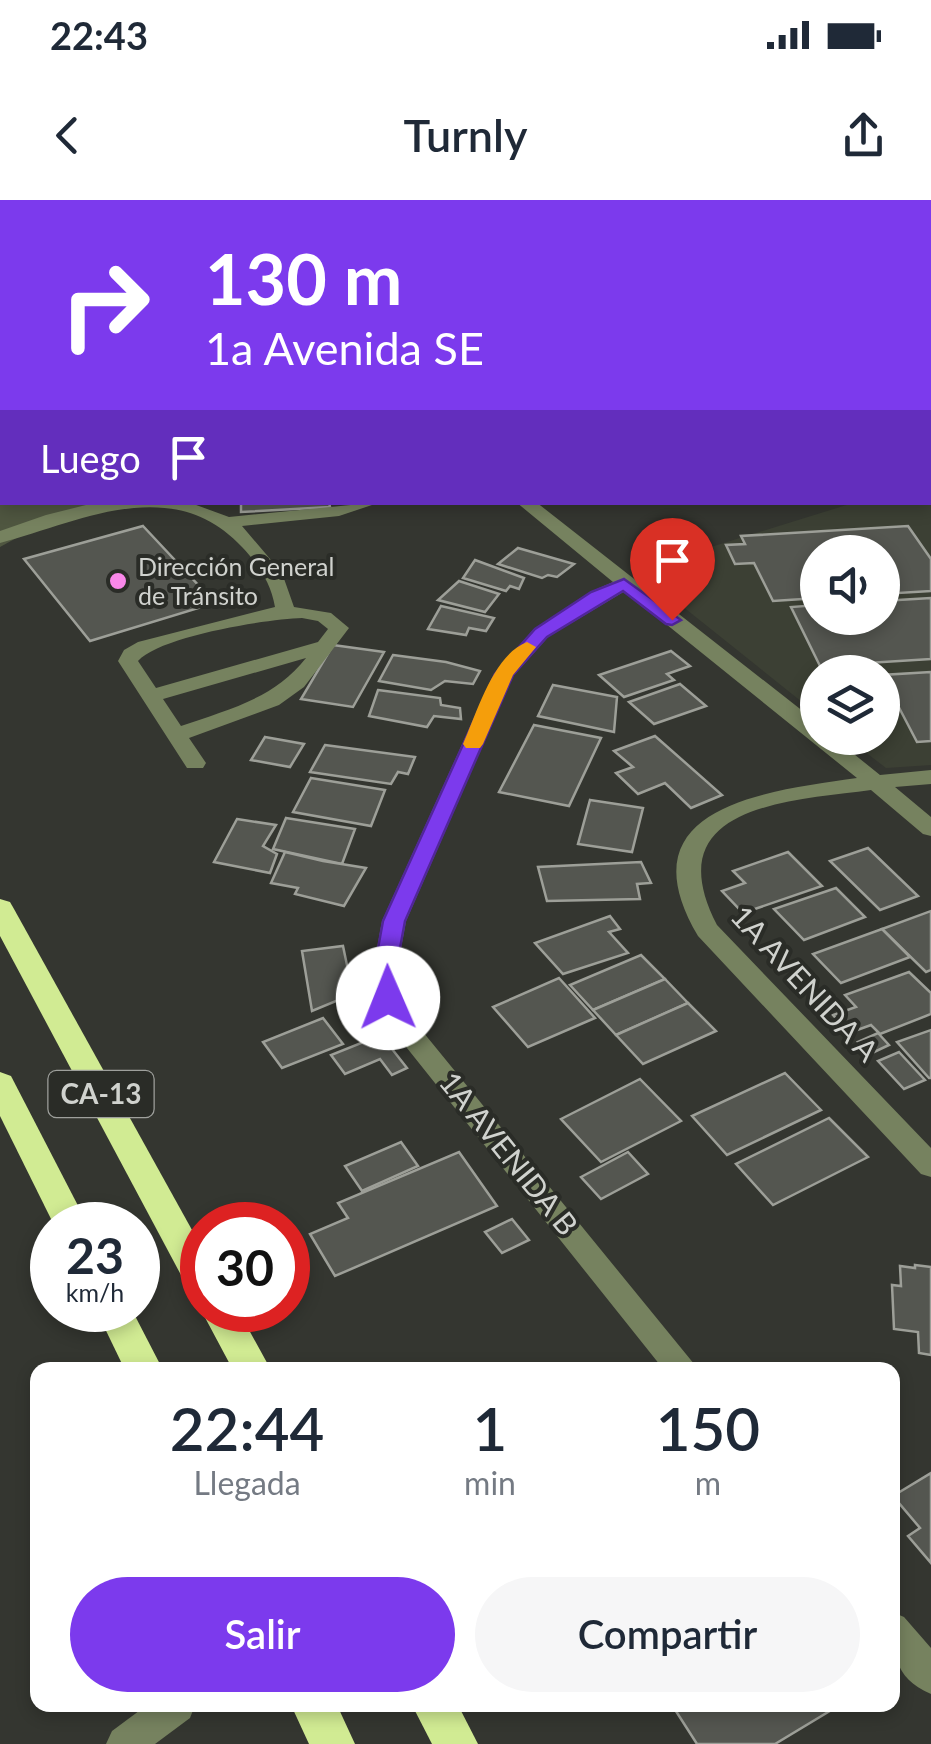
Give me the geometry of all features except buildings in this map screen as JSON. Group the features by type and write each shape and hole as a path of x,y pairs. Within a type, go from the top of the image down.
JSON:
{"highway":[{"name":"CA-13","path":"0,909 180,1240"},
{"name":"CA-13","path":"0,1084 59,1202"},
{"path":"125,1332 140,1362"},
{"path":"231,1332 248,1362"},
{"path":"316,1712 332,1744"},
{"path":"438,1712 456,1744"}],"street":[{"path":"0,538 66,508 120,505"},
{"path":"156,505 190,507 228,522 267,562 282,588 285,610"},
{"path":"228,522 339,511 362,505"},
{"path":"528,505 800,720"},
{"path":"0,525 33,523"},
{"name":"1A AVENIDA B","path":"624,584 597,596 541,633 504,674 394,921 385,970 388,998 400,1021 677,1362"},
{"path":"177,735 272,701 297,683 339,628 332,618 285,610 144,646 131,654 128,661 151,696 177,735 196,763"},
{"path":"151,696 325,646"},
{"path":"844,755 931,828"},
{"name":"1A AVENIDA A","path":"931,778 878,781 756,800 708,823 690,848 690,892 706,930 931,1166"},
{"path":"900,1638 931,1676"},
{"path":"125,1744 168,1712"}],"shaded area":[{"path":"847,505 931,505 931,765 886,768 869,755 900,755 900,655 800,655 800,700 637,570"}],"green space":[{"path":"0,505 93,505 94,512 42,524 0,547"}],"slow traffic":[{"path":"473,744 504,674 527,647"}],"place":[{"name":"Dirección General de Tránsito","path":"118,581"}],"route":[{"path":"388,998 387,944 394,921 504,674 541,633 597,596 624,584 672,620"}]}
